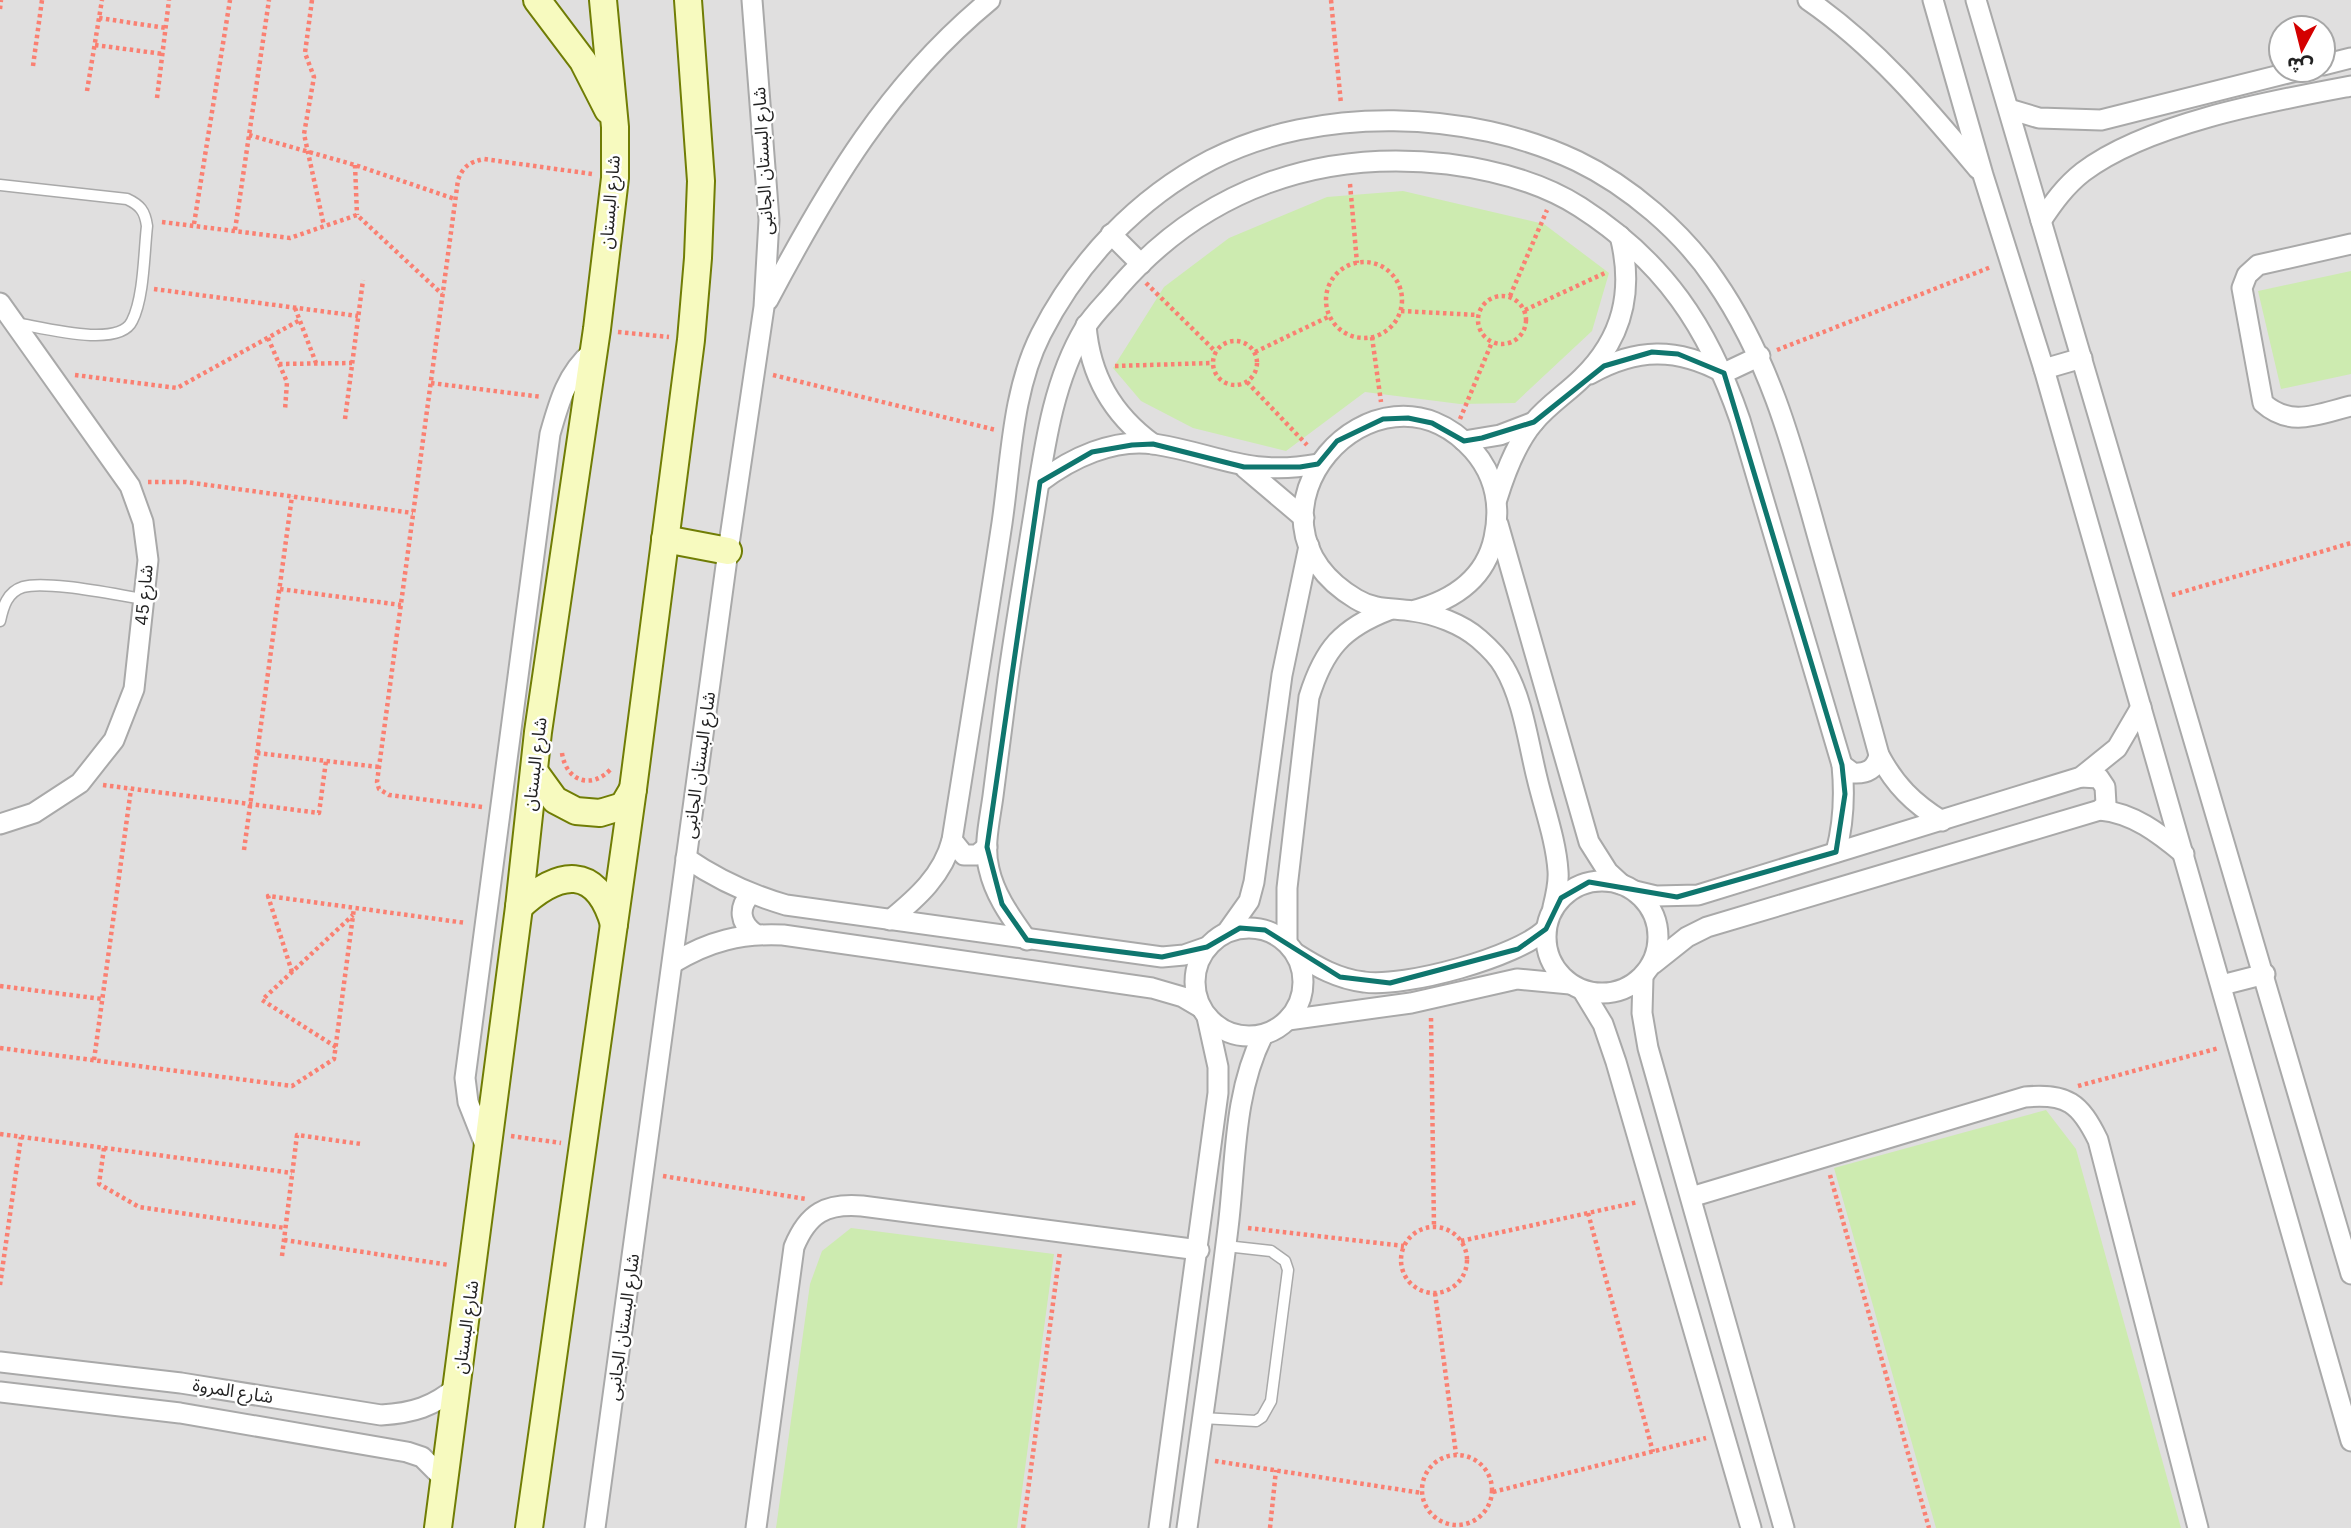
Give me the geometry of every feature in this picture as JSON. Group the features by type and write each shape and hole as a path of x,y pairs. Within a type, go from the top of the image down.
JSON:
{"street":[{"path":"537,0 583,61 615,127"},
{"name":"شارع البستان","path":"438,1528 474,1269 501,1139 519,907 534,771 595,340 615,178 615,127 603,0"},
{"path":"530,1528 568,1144 614,926 665,539 675,338 698,258 701,181 688,0"},
{"name":"شارع البستان الجانبى","path":"595,1528 727,551 757,371 764,307 769,220 752,0"},
{"path":"764,307 819,204 880,112 954,30 990,0"},
{"path":"1808,0 1834,18 1914,91 1983,175"},
{"path":"1933,0 1983,175 2045,369 2351,1441"},
{"path":"1976,0 2265,974 2351,1274"},
{"path":"2009,109 2039,118 2101,120 2267,78"},
{"path":"2042,221 2059,195 2081,173 2108,156 2167,131 2298,96 2351,86"},
{"path":"2132,113 2139,143"},
{"path":"890,920 935,876 947,859 952,840 1013,434 1028,367 1039,337 1071,282 1111,234 1159,192 1213,159 1271,138 1343,122 1396,120 1460,125 1577,161 1627,192 1672,230 1711,274 1744,323 1783,414 1879,755 1894,782 1916,804 1942,821"},
{"path":"1027,940 993,885 987,847 1040,482 1055,404 1070,358 1086,325 1138,267 1192,221 1259,184 1348,162 1410,160 1484,169 1554,194 1578,205 1619,235 1660,272 1693,314 1724,373 1842,765 1845,804 1836,852"},
{"path":"1111,234 1138,267"},
{"path":"1497,499 1512,458 1534,422 1583,378 1614,337 1623,313 1626,262 1619,235"},
{"path":"2351,244 2258,265 2247,275 2242,288 2257,386 2263,403 2277,415 2295,418 2351,405"},
{"name":"شارع 45","path":"0,303 130,486 143,522 148,561 134,689 114,740 80,783 34,813 0,824"},
{"path":"1086,325 1093,367 1116,410 1153,444"},
{"path":"501,1139 468,1102 465,1078 550,434 560,399 577,365 595,340"},
{"path":"1583,378 1628,356 1652,352 1678,354 1702,360 1724,373"},
{"path":"1724,373 1760,356"},
{"path":"2045,369 2082,358"},
{"path":"1751,1528 1603,1024 1576,987 1550,960 1546,929 1558,890 1556,854 1517,698 1504,666 1479,639 1448,620 1363,603 1339,589 1321,570 1309,546 1304,518 1307,490 1319,462 1337,441 1359,427 1383,419 1408,418 1432,422 1459,437 1479,457 1490,477 1497,499 1498,522 1589,842 1608,872 1628,888 1655,917 1658,948 1648,970 1644,1031 1784,1528"},
{"path":"1459,437 1500,435 1534,422"},
{"path":"1040,482 1056,470 1092,452 1112,447 1153,444 1244,467 1281,469 1319,462"},
{"path":"1244,467 1276,491 1304,518"},
{"path":"1412,611 1438,604 1461,590 1479,572 1492,548 1498,522"},
{"path":"665,539 727,551"},
{"path":"686,858 716,879 750,895 786,905 1157,956 1184,955 1207,947 1227,932 1240,917 1254,882 1282,675 1309,546"},
{"path":"995,566 1025,572"},
{"path":"1288,1020 1298,1005 1303,988 1302,970 1291,948 1287,888 1309,697 1328,651 1345,633 1365,619 1389,610"},
{"path":"2081,777 2117,748 2141,707"},
{"path":"1842,765 1853,773 1867,772 1879,755"},
{"path":"534,771 555,800 576,811 600,813 623,806 634,789"},
{"path":"1553,907 1574,888 1589,883 1628,888 1656,896 1698,895 2081,777 2099,778 2105,787 2106,804 2100,810"},
{"path":"673,963 698,947 725,938 754,933 783,934 1152,988 1183,998 1223,1030 1242,1036 1263,1035 1288,1020 1370,1011 1517,979 1615,992 1648,970 1678,943 1707,927 2100,810 2118,812 2140,822 2184,854"},
{"path":"952,840 964,855 976,855 987,847"},
{"path":"519,907 541,887 566,878 592,883 607,901 614,926"},
{"path":"750,895 745,900 742,915 748,929 754,933"},
{"path":"1227,932 1253,928 1265,930 1340,977 1390,983 1446,971 1518,949 1546,929"},
{"path":"1159,1528 1199,1250 1218,1083 1214,1045 1194,982 1195,969 1207,947"},
{"path":"1152,988 1157,956"},
{"path":"2222,985 2265,974"},
{"path":"1187,1528 1226,1246 1244,1087 1263,1035"},
{"path":"1218,1083 1244,1087"},
{"path":"1691,1197 2025,1097 2062,1097 2077,1106 2098,1140 2199,1528"},
{"path":"756,1528 794,1247 802,1228 835,1204 1199,1250"},
{"name":"شارع المروة","path":"0,1362 181,1382 380,1415 410,1413 428,1407 458,1386"},
{"name":"شارع المروة","path":"0,1392 180,1413 407,1452 422,1457 445,1480"}],"lane":[{"path":"0,185 127,199 138,204 145,214 147,226 131,324 120,334 104,337 15,323"},
{"path":"0,621 5,601 22,587 45,586 144,599"},
{"path":"1202,1418 1255,1421 1262,1417 1271,1401 1288,1270 1286,1261 1271,1251 1226,1246"}],"path":[{"path":"0,9 1,0"},
{"path":"33,66 42,0"},
{"path":"87,91 102,0"},
{"path":"157,98 169,0"},
{"path":"194,224 230,0"},
{"path":"235,230 269,0"},
{"path":"312,0 305,53 314,77 304,134 324,226"},
{"path":"1331,0 1343,122"},
{"path":"99,18 166,28"},
{"path":"95,45 163,54"},
{"path":"249,135 355,165 455,199"},
{"path":"500,809 384,793 377,782 455,199 462,169 472,161 484,159 615,178"},
{"path":"1348,162 1357,263"},
{"path":"355,165 357,215 442,294"},
{"path":"1510,296 1554,194"},
{"path":"147,226 168,221 290,238 357,215"},
{"path":"1760,356 2010,260"},
{"path":"1525,310 1626,262"},
{"path":"1357,263 1376,265 1392,275 1401,292 1401,311 1395,323 1372,337 1352,336 1343,331 1330,316 1326,297 1333,279 1348,266 1357,263"},
{"path":"1138,267 1216,352"},
{"path":"345,419 363,280"},
{"path":"139,286 358,316"},
{"path":"1510,296 1525,310 1527,322 1523,333 1515,341 1504,344 1492,342 1480,331 1478,315 1490,298 1510,296"},
{"path":"295,308 316,363"},
{"path":"1401,311 1478,315"},
{"path":"1255,352 1330,316"},
{"path":"50,372 177,388 300,320"},
{"path":"1372,337 1383,419"},
{"path":"268,338 287,382 285,410"},
{"path":"595,340 675,338"},
{"path":"1231,341 1240,341 1255,352 1257,369 1247,382 1232,386 1224,384 1218,378 1212,363 1216,352 1231,341"},
{"path":"1459,437 1492,342"},
{"path":"279,364 352,363"},
{"path":"1093,367 1212,363"},
{"path":"757,371 1013,434"},
{"path":"1247,382 1319,462"},
{"path":"431,383 560,399"},
{"path":"130,486 167,481 413,513"},
{"path":"244,850 292,496"},
{"path":"2154,600 2351,542"},
{"path":"279,589 401,605"},
{"path":"257,753 379,768"},
{"path":"80,783 318,813 326,761"},
{"path":"94,1060 131,789"},
{"path":"292,972 268,896 485,925"},
{"path":"0,1048 292,1086 334,1059 354,908"},
{"path":"336,1047 262,1000 353,914"},
{"path":"0,986 102,999"},
{"path":"1431,998 1434,1227"},
{"path":"2044,1095 2238,1043"},
{"path":"0,1134 292,1173"},
{"path":"282,1256 297,1135 361,1144"},
{"path":"0,1285 20,1137"},
{"path":"501,1139 568,1144"},
{"path":"104,1148 99,1184 139,1207 285,1228"},
{"path":"1825,1157 1929,1528"},
{"path":"643,1173 835,1204"},
{"path":"1461,1241 1656,1198"},
{"path":"1588,1213 1653,1452"},
{"path":"1228,1226 1404,1246"},
{"path":"1434,1227 1449,1230 1461,1241 1467,1258 1464,1275 1452,1288 1435,1293 1416,1288 1409,1282 1401,1265 1404,1246 1416,1231 1434,1227"},
{"path":"1023,1528 1063,1233"},
{"path":"284,1240 474,1269"},
{"path":"1435,1293 1456,1454"},
{"path":"1493,1492 1724,1434"},
{"path":"1456,1454 1475,1459 1483,1465 1489,1473 1493,1492 1486,1511 1469,1523 1459,1526 1448,1524 1430,1513 1422,1493 1427,1471 1444,1456 1456,1454"},
{"path":"1196,1458 1422,1493"},
{"path":"1270,1528 1276,1471"}],"highlighted area":[{"path":"1652,352 1678,354 1724,373 1842,765 1845,794 1836,852 1677,897 1589,882 1561,898 1546,929 1518,949 1390,983 1340,977 1265,930 1240,928 1207,947 1162,957 1027,940 1002,904 987,847 1040,482 1092,452 1132,445 1153,444 1244,467 1300,467 1318,464 1337,441 1383,419 1408,418 1432,423 1464,441 1482,438 1534,422 1604,366"}],"shaded area":[{"path":"0,0 2351,0 2351,1528 0,1528"}],"green space":[{"path":"1403,191 1544,224 1609,273 1592,331 1515,403 1460,404 1365,392 1286,451 1193,428 1141,401 1113,368 1164,287 1229,238 1327,197"},
{"path":"2351,271 2351,374 2281,389 2258,291"},
{"path":"2046,1110 2076,1149 2181,1528 1936,1528 1834,1168"},
{"path":"851,1228 1054,1254 1017,1528 776,1528 810,1284 822,1251"}]}
